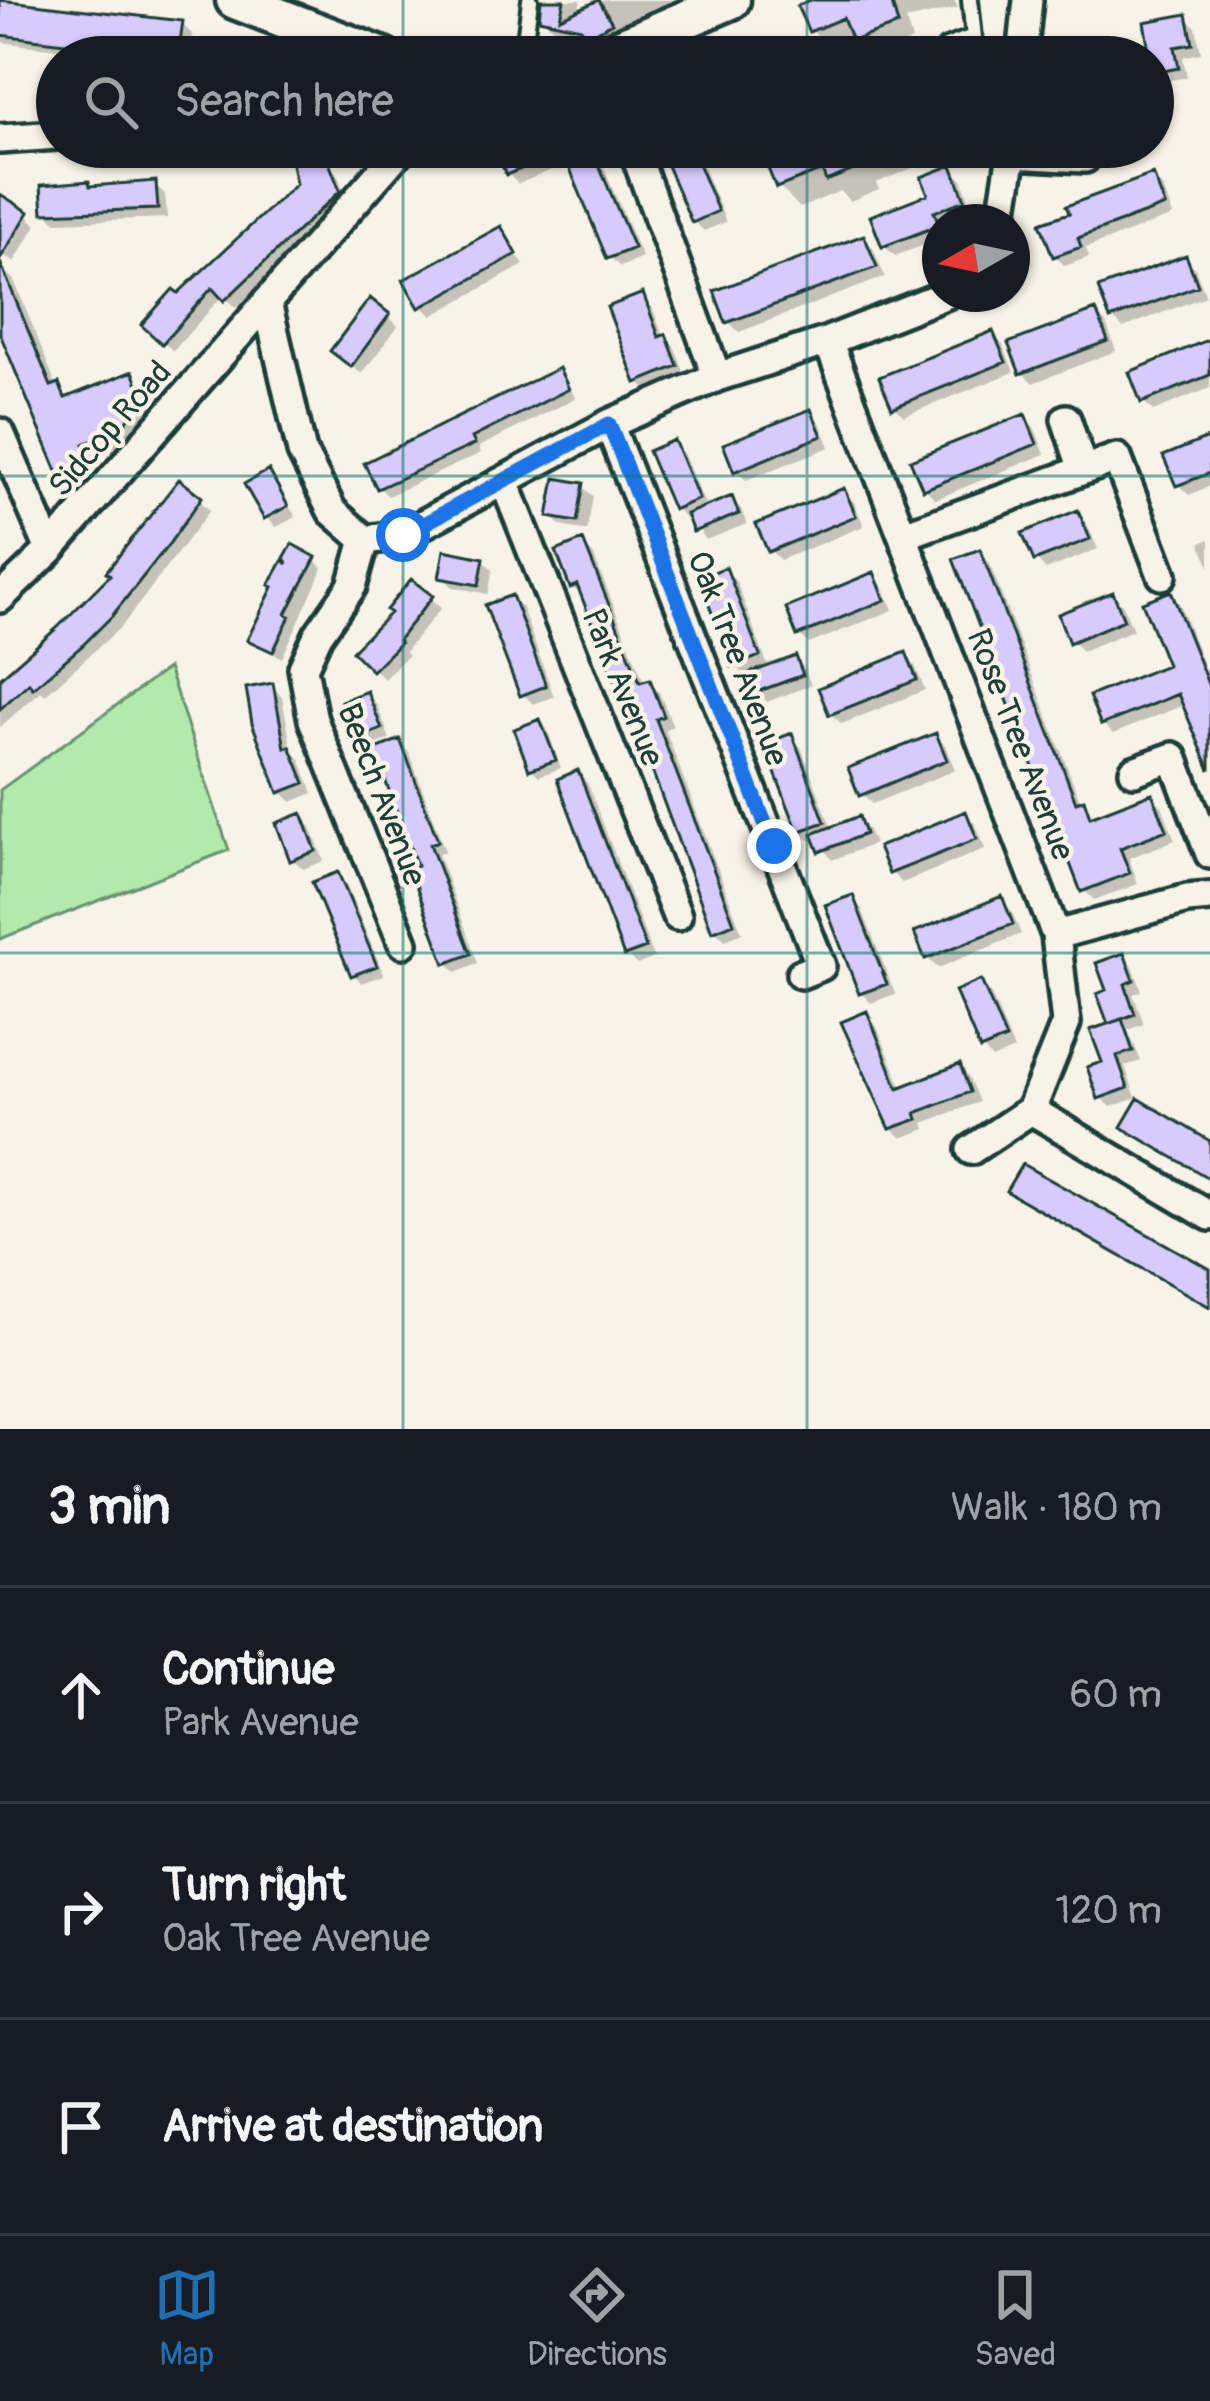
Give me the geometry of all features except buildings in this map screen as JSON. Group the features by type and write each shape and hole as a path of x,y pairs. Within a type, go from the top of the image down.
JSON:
{"street":[{"path":"235,0 328,36"},
{"path":"647,36 731,0"},
{"path":"1024,36 1028,0"},
{"path":"0,139 36,136"},
{"name":"Sidcop Road","path":"0,598 50,550 383,168"},
{"path":"641,168 717,377"},
{"path":"1004,204 1010,168"},
{"path":"267,302 302,452 332,511 365,540 403,535 609,424 717,377 922,304"},
{"name":"Rose Tree Avenue","path":"828,341 1056,935 1066,1023 1031,1110"},
{"path":"1066,419 1083,470"},
{"name":"Oak Tree Avenue","path":"609,424 821,966 801,974"},
{"path":"0,433 50,550"},
{"path":"904,535 1117,458 1162,575"},
{"name":"Park Avenue","path":"505,484 676,916"},
{"name":"Beech Avenue","path":"365,540 352,586 317,634 303,668 313,719 403,943"},
{"path":"1134,771 1172,757 1210,854"},
{"path":"1056,935 1186,899 1210,897"},
{"path":"971,1150 1031,1110 1210,1216"}],"lane":[{"path":"526,36 530,0"},
{"path":"970,0 973,36"}],"green space":[{"path":"168,668 229,850 0,939 0,790"}],"route":[{"path":"403,535 609,424 774,846"}]}
